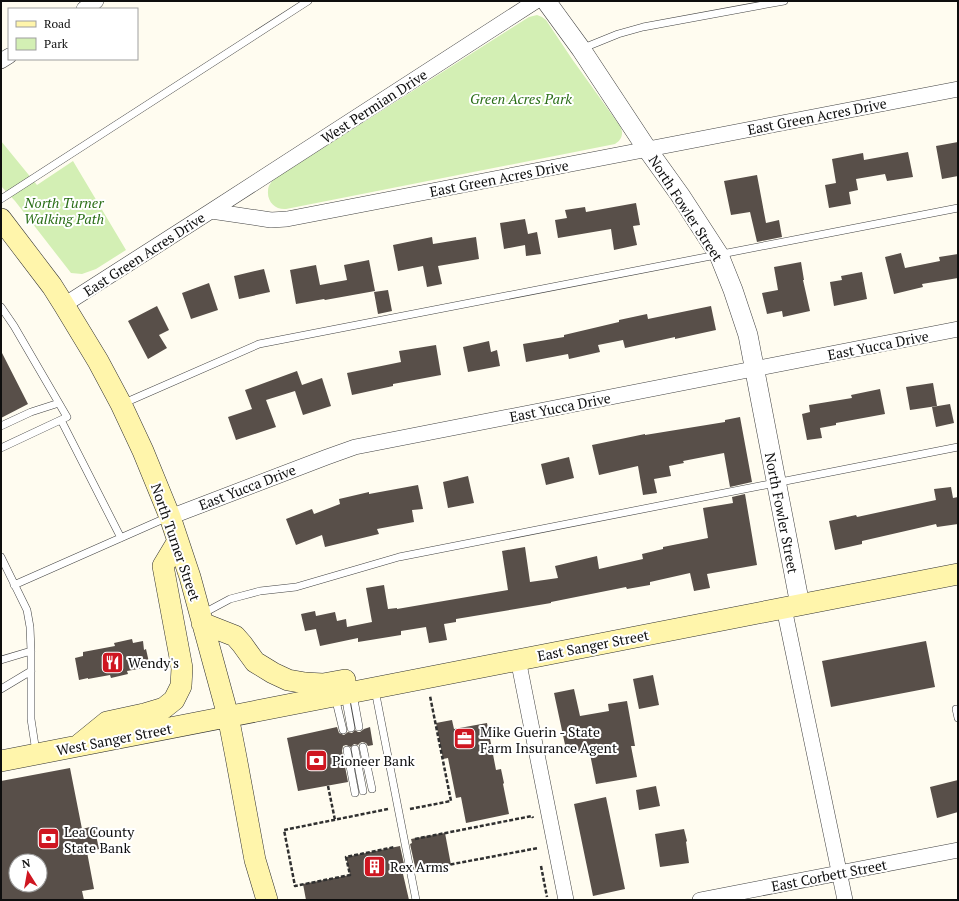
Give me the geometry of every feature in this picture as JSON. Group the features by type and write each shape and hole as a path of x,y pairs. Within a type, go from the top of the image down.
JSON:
{"main road":[{"name":"North Turner Street","path":"1,219 52,286 98,361 144,451 170,517 190,577 228,716 255,860 267,900"},
{"path":"77,746 107,722 164,708 174,700 181,686 182,668 163,566 178,540"},
{"name":"East Sanger Street","path":"228,716 958,574"},
{"path":"201,619 235,636 255,662 272,673 288,680 305,683 323,684 471,659 487,666"},
{"name":"West Sanger Street","path":"1,761 228,716"}],"street":[{"path":"86,8 96,1"},
{"name":"West Permian Drive","path":"211,211 536,1"},
{"name":"North Fowler Street","path":"546,1 581,49 719,255 748,334 777,482 792,607 845,900"},
{"name":"East Green Acres Drive","path":"64,305 211,211 271,220 287,219 958,89"},
{"name":"East Yucca Drive","path":"170,517 327,456 355,447 958,329"},
{"path":"518,660 566,900"},
{"name":"East Corbett Street","path":"700,900 958,850"}],"lane":[{"path":"1,199 308,1"},
{"path":"581,49 618,34 643,27 784,1"},
{"path":"121,404 259,344 958,208"},
{"path":"1,307 14,326 67,417 1,448"},
{"path":"1,426 31,412 59,402"},
{"path":"61,420 121,538"},
{"path":"201,619 230,599 260,591 296,587 399,557 958,447"},
{"path":"14,585 170,517"},
{"path":"1,557 27,610 30,627 31,651 31,719 36,754"},
{"path":"1,660 31,651"},
{"path":"1,689 31,671"},
{"path":"374,687 416,900"},
{"path":"344,693 360,727"},
{"path":"344,693 351,728"},
{"path":"343,730 344,693"},
{"path":"958,709 956,709 958,718"},
{"path":"363,747 372,789"},
{"path":"355,749 363,791"},
{"path":"347,750 355,793"}],"path":[{"path":"406,810 451,801 430,696"},
{"path":"328,786 334,820"},
{"path":"390,809 284,830 295,886 350,875 346,857 398,846 397,842"},
{"path":"411,839 532,816 534,823"},
{"path":"410,872 538,848 537,842"},
{"path":"541,862 547,897"}],"green space":[{"name":"Green Acres Park","path":"537,15 546,20 620,126 622,134 621,138 615,144 286,209 276,207 271,202 268,195 268,189 270,183 276,178 529,17"},
{"name":"North Turner Walking Path","path":"1,141 37,185 73,161 126,250 96,269 82,274 71,273 15,201 1,186"}],"building":[{"path":"958,142 958,176 942,179 936,146"},
{"path":"908,152 913,177 887,181 885,174 856,179 858,190 849,192 851,204 829,208 825,185 836,183 832,159 863,153 864,160"},
{"path":"757,175 766,223 779,220 782,237 757,242 750,212 731,215 724,181"},
{"path":"636,203 640,225 633,226 637,245 614,250 611,229 558,238 555,220 567,218 565,210 585,207 586,212"},
{"path":"525,219 528,234 537,232 541,254 526,256 525,245 504,249 500,223"},
{"path":"432,237 433,244 476,237 479,259 438,266 442,284 427,287 423,266 398,271 393,245"},
{"path":"901,253 905,268 940,261 939,257 958,254 958,278 922,284 923,287 894,294 885,257"},
{"path":"369,260 375,291 296,304 290,270 316,265 320,285 347,280 344,265"},
{"path":"801,262 803,280 810,311 783,317 782,311 767,314 762,293 778,290 774,267"},
{"path":"264,269 270,292 239,299 234,276"},
{"path":"862,272 867,299 834,306 830,282 842,280 841,276"},
{"path":"209,283 218,310 191,319 182,293"},
{"path":"388,290 392,311 378,314 374,292"},
{"path":"157,306 169,330 159,335 167,348 148,359 128,321"},
{"path":"711,306 716,330 625,348 623,340 598,345 600,352 569,359 568,354 526,362 523,344 564,337 564,335 647,314 648,319"},
{"path":"489,341 491,352 497,350 500,366 468,372 463,347"},
{"path":"436,345 441,375 393,384 393,386 352,395 347,373 401,362 399,351"},
{"path":"1,351 28,404 1,418"},
{"path":"297,371 302,385 322,378 331,406 303,415 295,391 266,400 276,427 236,440 228,417 252,409 245,390"},
{"path":"933,383 937,406 910,410 906,387"},
{"path":"880,389 885,414 836,423 836,425 820,428 822,438 807,440 802,414 810,412 809,405 852,398 851,395"},
{"path":"950,404 954,423 936,427 932,407"},
{"path":"740,417 752,482 730,487 724,453 683,461 684,463 669,466 671,476 654,479 657,493 643,495 638,466 599,475 592,445 645,434 725,422 725,420"},
{"path":"569,457 574,478 546,485 541,464"},
{"path":"468,476 474,503 448,508 443,482"},
{"path":"418,485 423,509 412,510 414,522 377,529 379,534 325,547 322,535 296,545 286,519 312,509 314,514 340,504 339,499 369,492 369,494"},
{"path":"951,487 953,498 958,497 958,524 937,527 936,524 862,541 862,544 835,550 829,521 856,515 857,517 936,500 934,489"},
{"path":"745,494 757,565 707,574 710,588 694,591 690,573 650,582 650,585 627,589 626,587 551,603 456,619 456,622 444,624 447,640 429,643 426,627 401,631 401,635 358,642 358,638 320,646 316,629 305,631 301,614 315,611 316,616 335,612 337,621 346,619 347,627 372,622 366,588 384,585 388,609 397,609 508,590 502,551 525,547 530,582 558,578 555,566 597,556 599,569 643,559 642,554 663,549 663,547 708,538 703,508 733,503 732,497"},
{"name":"Wendy's","path":"132,639 133,643 143,641 144,650 146,649 150,667 127,671 128,674 111,678 110,675 79,680 75,658 83,656 83,652 115,646 114,643"},
{"path":"926,641 935,687 831,707 822,661"},
{"path":"653,675 659,705 639,709 633,679"},
{"path":"574,689 580,716 609,711 608,704 627,701 635,746 631,746 637,777 596,784 589,749 567,754 554,693"},
{"path":"452,720 454,729 487,723 496,770 501,769 509,814 466,823 461,797 456,798 448,758 443,759 436,723"},
{"name":"Pioneer Bank","path":"337,727 339,733 344,735 348,732 352,733 355,730 360,732 370,727 373,745 368,746 366,743 362,742 358,745 354,744 351,747 346,745 343,746 342,751 348,782 298,791 287,738"},
{"name":"Lea County State Bank","path":"70,768 82,829 94,826 99,849 87,852 94,889 82,891 84,900 1,900 1,781"},
{"path":"958,780 958,812 937,818 930,787"},
{"path":"656,786 660,806 639,810 636,790"},
{"path":"606,797 625,889 593,896 574,804"},
{"path":"684,829 687,841 689,863 660,867 655,834"},
{"path":"445,833 451,865 416,871 410,844 412,843 411,839"},
{"name":"Rex Arms","path":"400,846 406,873 403,874 409,900 306,900 303,884 350,875 346,857"}],"place":[{"name":"Wendy's","path":"112,662"},
{"name":"Mike Guerin - State Farm Insurance Agent","path":"464,739"},
{"name":"Pioneer Bank","path":"317,760"},
{"name":"Lea County State Bank","path":"49,839"},
{"name":"Rex Arms","path":"375,866"}]}
